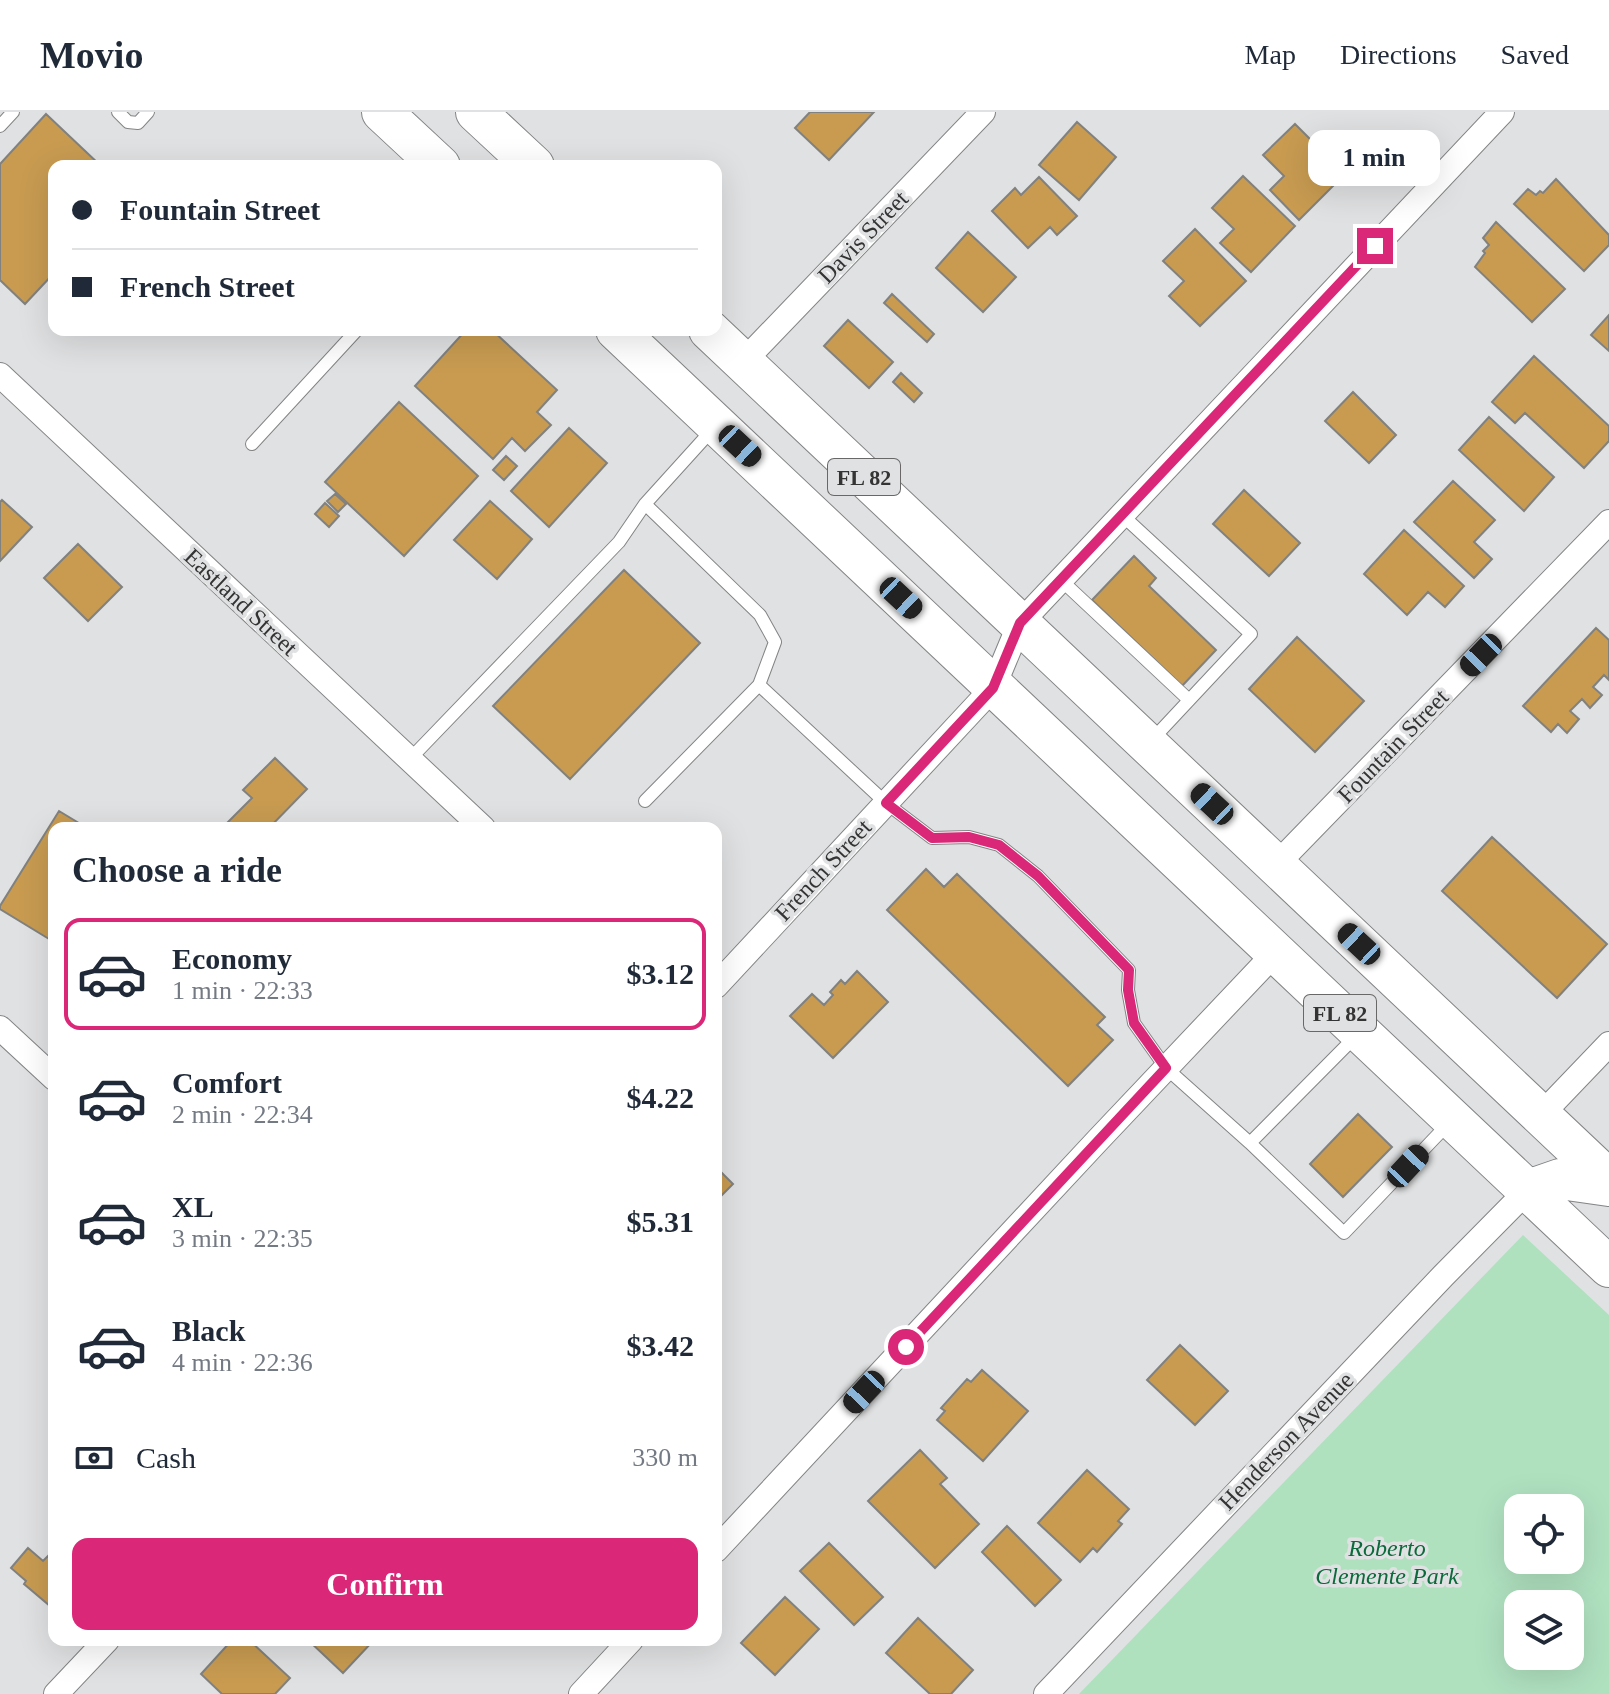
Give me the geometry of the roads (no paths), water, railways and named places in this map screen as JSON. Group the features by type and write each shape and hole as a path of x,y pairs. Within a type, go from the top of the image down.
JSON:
{"main road":[{"path":"382,112 434,160"},
{"path":"476,112 528,160"},
{"name":"FL 82","path":"622,336 1609,1267"},
{"name":"FL 82","path":"715,336 1609,1180"},
{"path":"1528,1190 1560,1179 1609,1186"}],"street":[{"name":"Davis Street","path":"743,362 983,112"},
{"name":"French Street","path":"722,980 993,688 1020,623 1502,112"},
{"name":"Eastland Street","path":"0,375 477,822"},
{"name":"Fountain Street","path":"1276,865 1609,522"},
{"path":"722,1544 1276,952"},
{"path":"6,1044 48,1074"},
{"path":"1541,1115 1609,1044"},
{"name":"Henderson Avenue","path":"1046,1694 1528,1190"},
{"path":"56,1694 101,1646"},
{"path":"581,1694 625,1646"}],"lane":[{"path":"0,126 13,112"},
{"path":"118,112 128,122 138,123 148,112"},
{"path":"252,444 351,336"},
{"path":"410,759 619,542 645,504 717,424"},
{"path":"645,504 760,615 775,642 759,685 645,801"},
{"path":"1122,515 1251,634 1148,744"},
{"path":"1061,580 1189,700"},
{"path":"759,685 886,803 932,838 969,837 999,845 1038,876 1129,970 1128,990 1134,1023 1166,1068 1344,1233 1453,1119"},
{"path":"1250,1143 1360,1031"}],"park label":[{"name":"Roberto Clemente Park","path":"1387,1562"}]}
